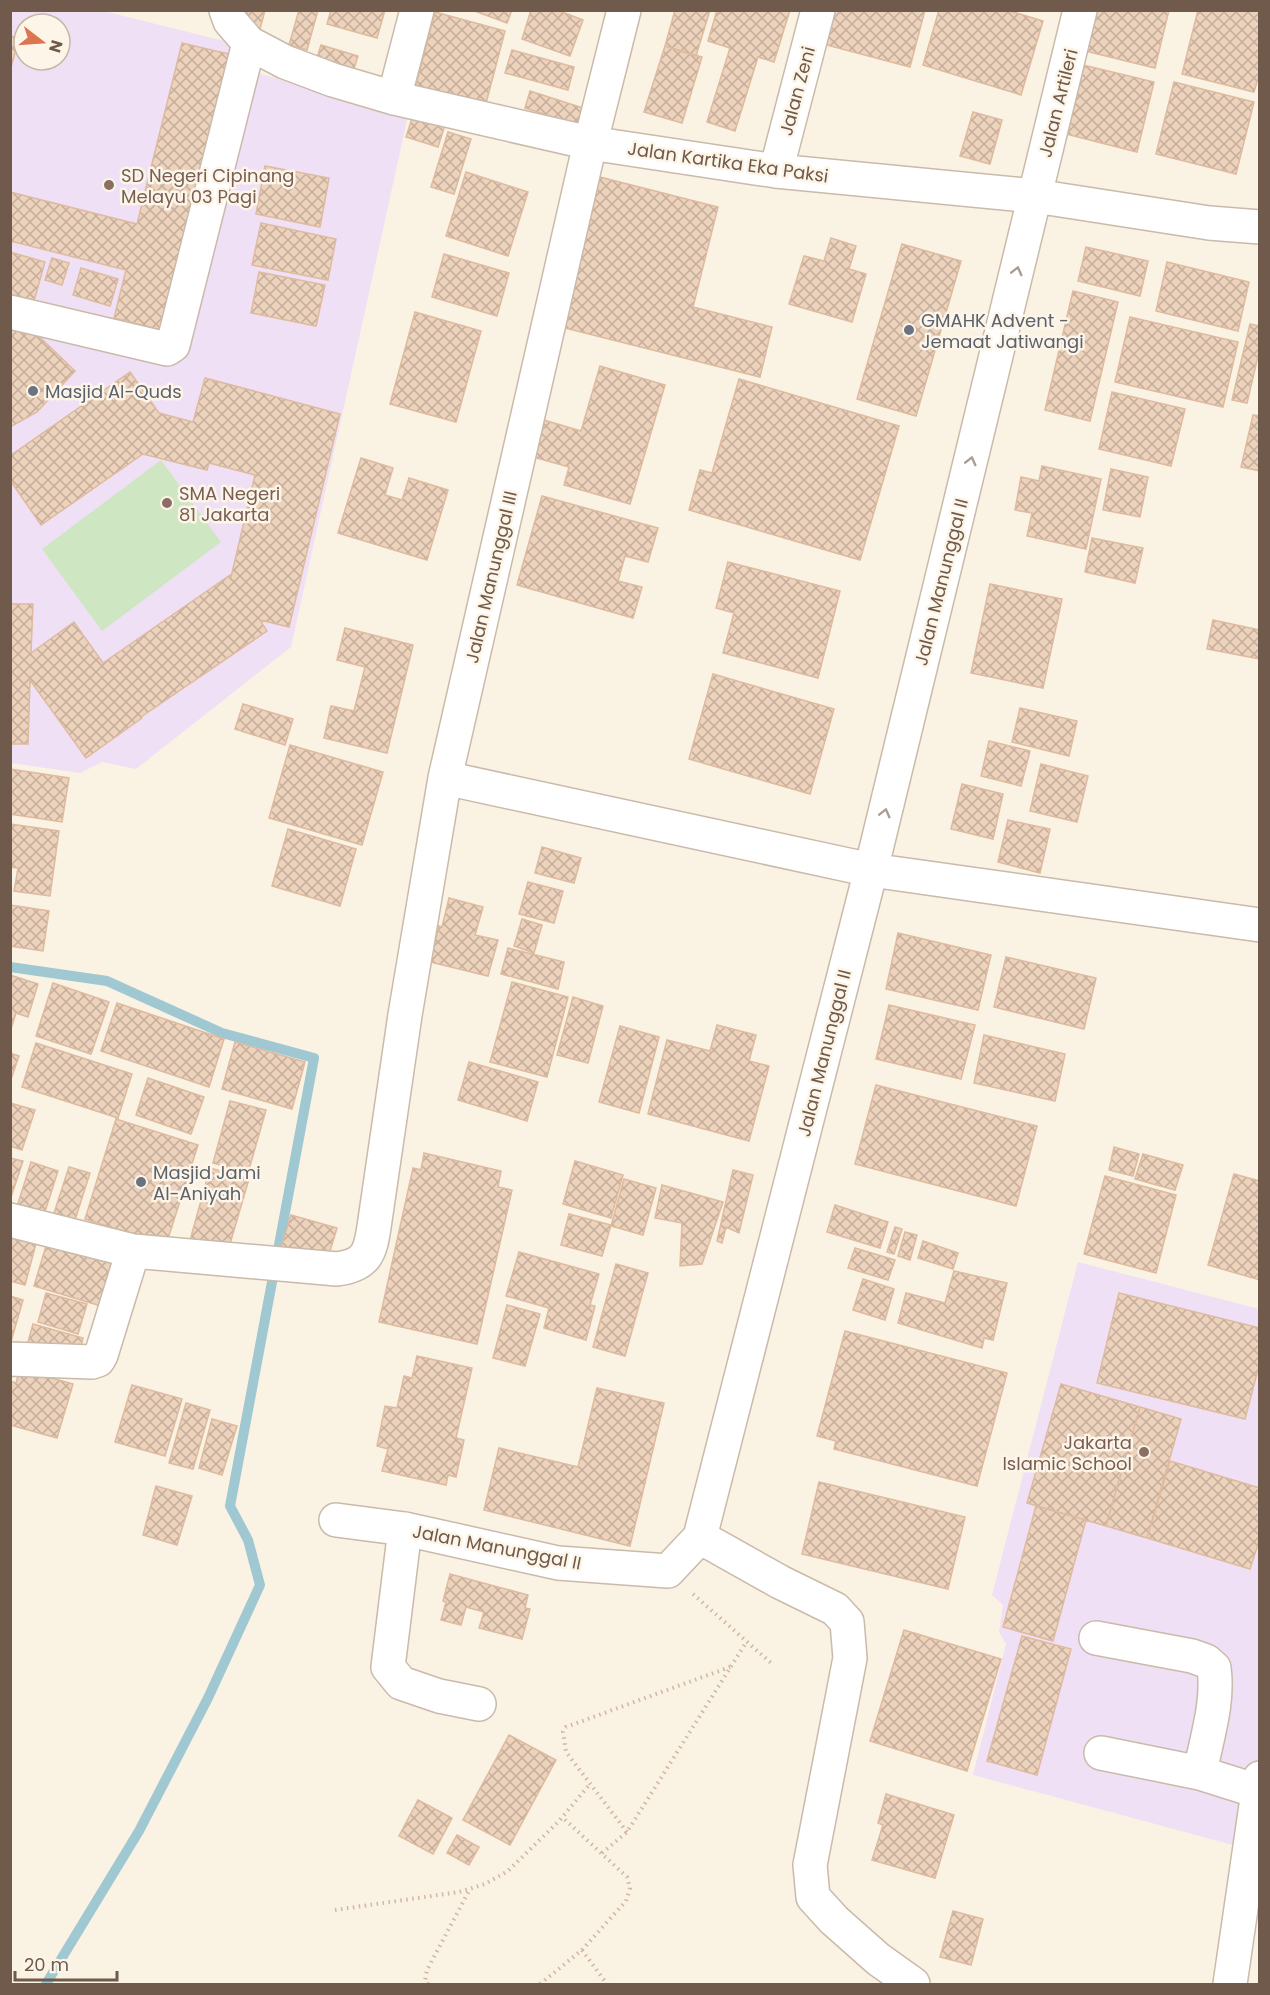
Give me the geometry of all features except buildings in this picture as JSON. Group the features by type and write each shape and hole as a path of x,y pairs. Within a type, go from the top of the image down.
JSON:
{"street":[{"name":"Jalan Kartika Eka Paksi","path":"226,10 230,21 249,43 285,62 314,73 394,98 590,143 776,171 1035,196 1209,224 1260,227"},
{"path":"394,98 417,10"},
{"name":"Jalan Manunggal III","path":"10,1220 133,1251 337,1269 361,1263 367,1255 374,1227 405,1015 445,777 590,143 624,10"},
{"name":"Jalan Zeni","path":"776,171 818,10"},
{"name":"Jalan Artileri","path":"1035,196 1080,10"},
{"path":"10,312 167,349 173,345 249,43"},
{"name":"Jalan Manunggal II","path":"336,1520 405,1529 558,1563 668,1571 700,1537 871,870 1035,196"},
{"path":"445,777 871,870 1260,925"},
{"path":"10,1359 92,1362 98,1360 133,1251"},
{"path":"405,1529 388,1667 401,1683 439,1696 479,1704"},
{"path":"700,1537 780,1582 835,1609 847,1622 850,1658 810,1865 813,1897 834,1920 878,1959 913,1984"},
{"path":"1096,1638 1192,1656 1206,1661 1214,1668 1216,1682 1214,1702 1200,1773"},
{"path":"1101,1753 1258,1784 1230,1984"}],"path":[{"path":"668,1571 771,1663"},
{"path":"602,1853 627,1832 747,1641"},
{"path":"627,1832 566,1752 563,1732 566,1727 730,1667"},
{"path":"335,1910 459,1892 485,1884 508,1871 562,1817 590,1784"},
{"path":"540,1984 582,1950 626,1901 630,1888 627,1877 562,1817"},
{"path":"428,1984 425,1981 427,1970 470,1889"},
{"path":"582,1950 607,1984"}],"shaded area":[{"name":"SD Negeri Cipinang Melayu 03 Pagi","path":"11,11 103,11 245,46 164,346 11,309"},
{"name":"SMA Negeri 81 Jakarta","path":"256,73 409,111 291,647 136,769 102,762 80,773 11,763 11,315 176,359"},
{"name":"Jakarta Islamic School","path":"1078,1262 1259,1309 1259,1852 973,1775 1006,1644 999,1632 1003,1605 992,1595"}],"green space":[{"path":"161,460 221,542 102,631 42,549"}],"waterway":[{"path":"10,967 107,981 222,1033 314,1058 230,1506 248,1540 260,1585 208,1698 139,1831 46,1984"}],"place":[{"name":"SD Negeri Cipinang Melayu 03 Pagi","path":"109,185"},
{"name":"GMAHK Advent - Jemaat Jatiwangi","path":"909,330"},
{"name":"Masjid Al-Quds","path":"33,391"},
{"name":"SMA Negeri 81 Jakarta","path":"167,503"},
{"name":"Masjid Jami Al-Aniyah","path":"141,1182"},
{"name":"Jakarta Islamic School","path":"1144,1452"}]}
